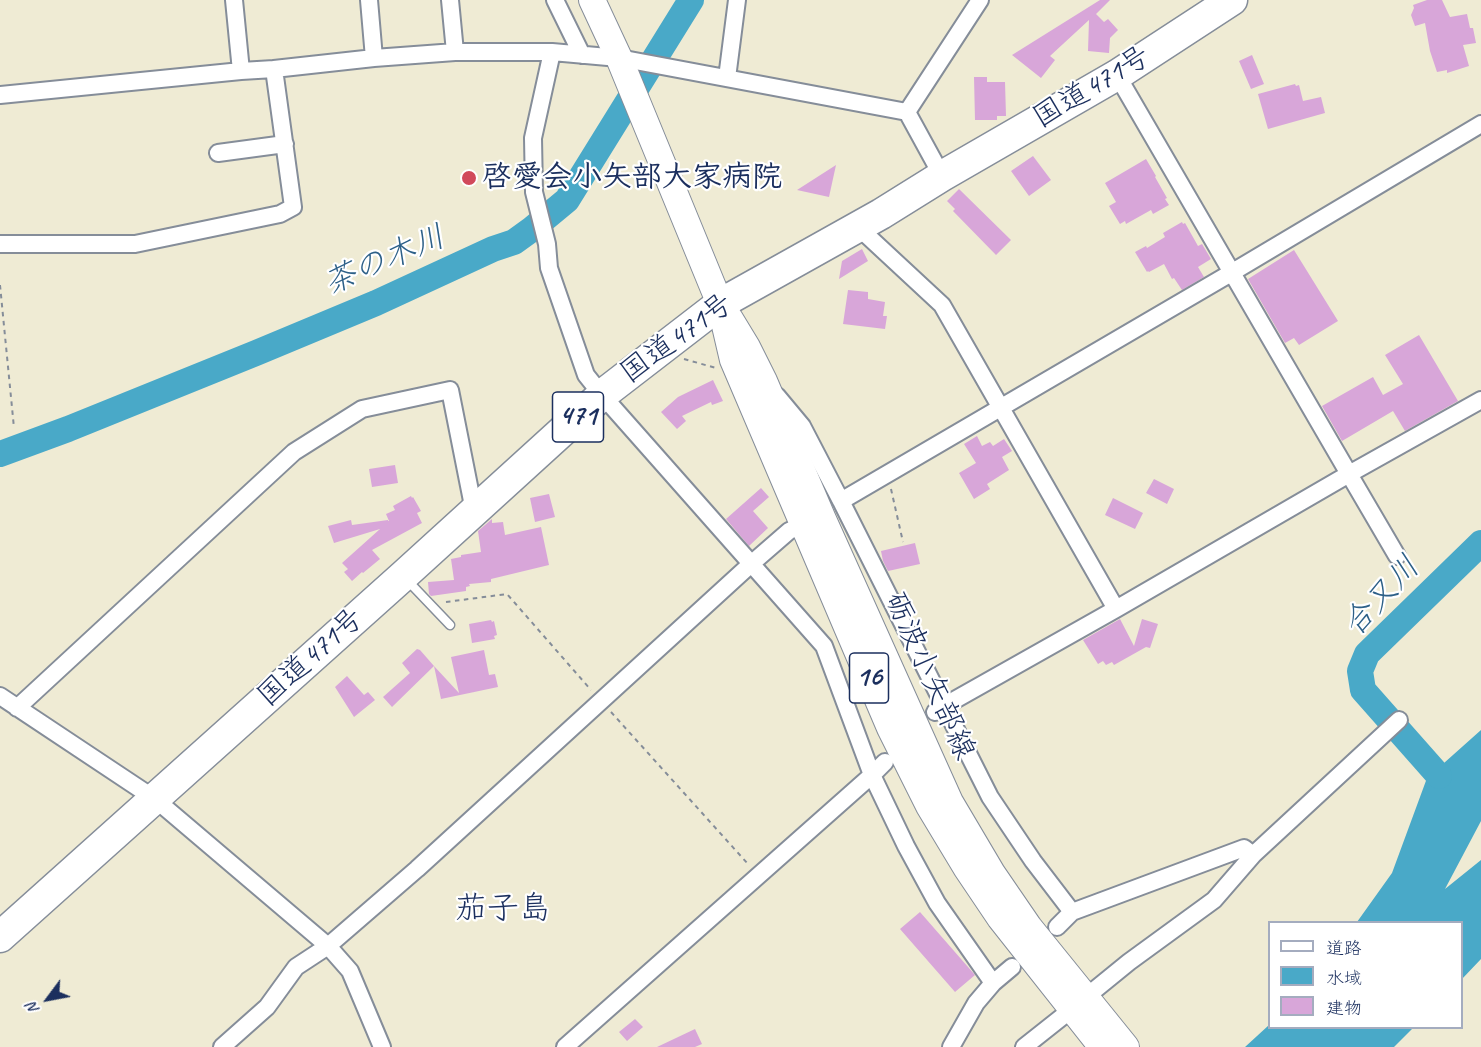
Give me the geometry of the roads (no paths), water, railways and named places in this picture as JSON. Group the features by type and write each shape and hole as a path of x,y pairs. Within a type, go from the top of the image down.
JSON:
{"highway":[{"name":"国道471号","path":"0,937 602,395 720,304 858,227 1117,75 1232,0"}],"main road":[{"name":"砺波小矢部線","path":"592,0 619,58 720,304 733,360 890,728 929,806 999,918 1083,1008 1126,1047"},
{"name":"砺波小矢部線","path":"720,304 747,347 764,381 822,518 950,802 992,873 1083,1008 1102,1047"}],"street":[{"path":"234,0 241,71"},
{"path":"369,0 374,58"},
{"path":"450,0 455,52"},
{"path":"555,0 582,55"},
{"path":"727,78 738,0"},
{"path":"907,112 980,0"},
{"path":"0,95 374,58 455,52 552,52 619,58 907,112"},
{"path":"552,52 533,138 534,192 547,244 549,268 586,375 824,646 872,775 906,846 938,903 993,983"},
{"path":"0,244 135,244 280,214 292,207 274,69"},
{"path":"1117,75 1397,556"},
{"path":"907,112 942,176"},
{"path":"841,501 1232,273 1481,124"},
{"path":"218,153 285,144"},
{"path":"858,227 942,305 1116,609"},
{"path":"764,381 802,426 841,501 939,709 990,797 1033,861 1072,912"},
{"path":"17,708 294,452 362,409 450,390 474,511"},
{"path":"939,709 1481,400"},
{"path":"222,1047 267,1007 296,967 328,946 417,869 751,564 789,531 804,524"},
{"path":"0,696 155,799 328,946 350,971 382,1047"},
{"path":"1024,1047 1083,1008 1129,962 1214,900 1253,855 1399,720"},
{"path":"566,1047 885,762"},
{"path":"1057,927 1072,912 1244,848 1253,855"},
{"path":"951,1047 976,1003 1012,966"}],"lane":[{"path":"403,576 450,625"}],"water":[{"path":"1481,730 1481,821 1445,889 1481,860 1481,959 1463,978 1463,921 1358,921 1392,873 1427,778 1412,759 1422,745 1444,763"},
{"path":"1268,1026 1268,1029 1412,1029 1394,1047 1245,1047"}],"waterway":[{"name":"茶の木川","path":"0,454 256,353 376,303 493,249 514,242 567,200 691,0"},
{"name":"合又川","path":"1439,776 1363,690 1360,671 1367,654 1481,543"}],"place":[{"name":"啓愛会小矢部大家病院","path":"469,178"}],"district":[{"name":"茄子島","path":"503,910"}]}
